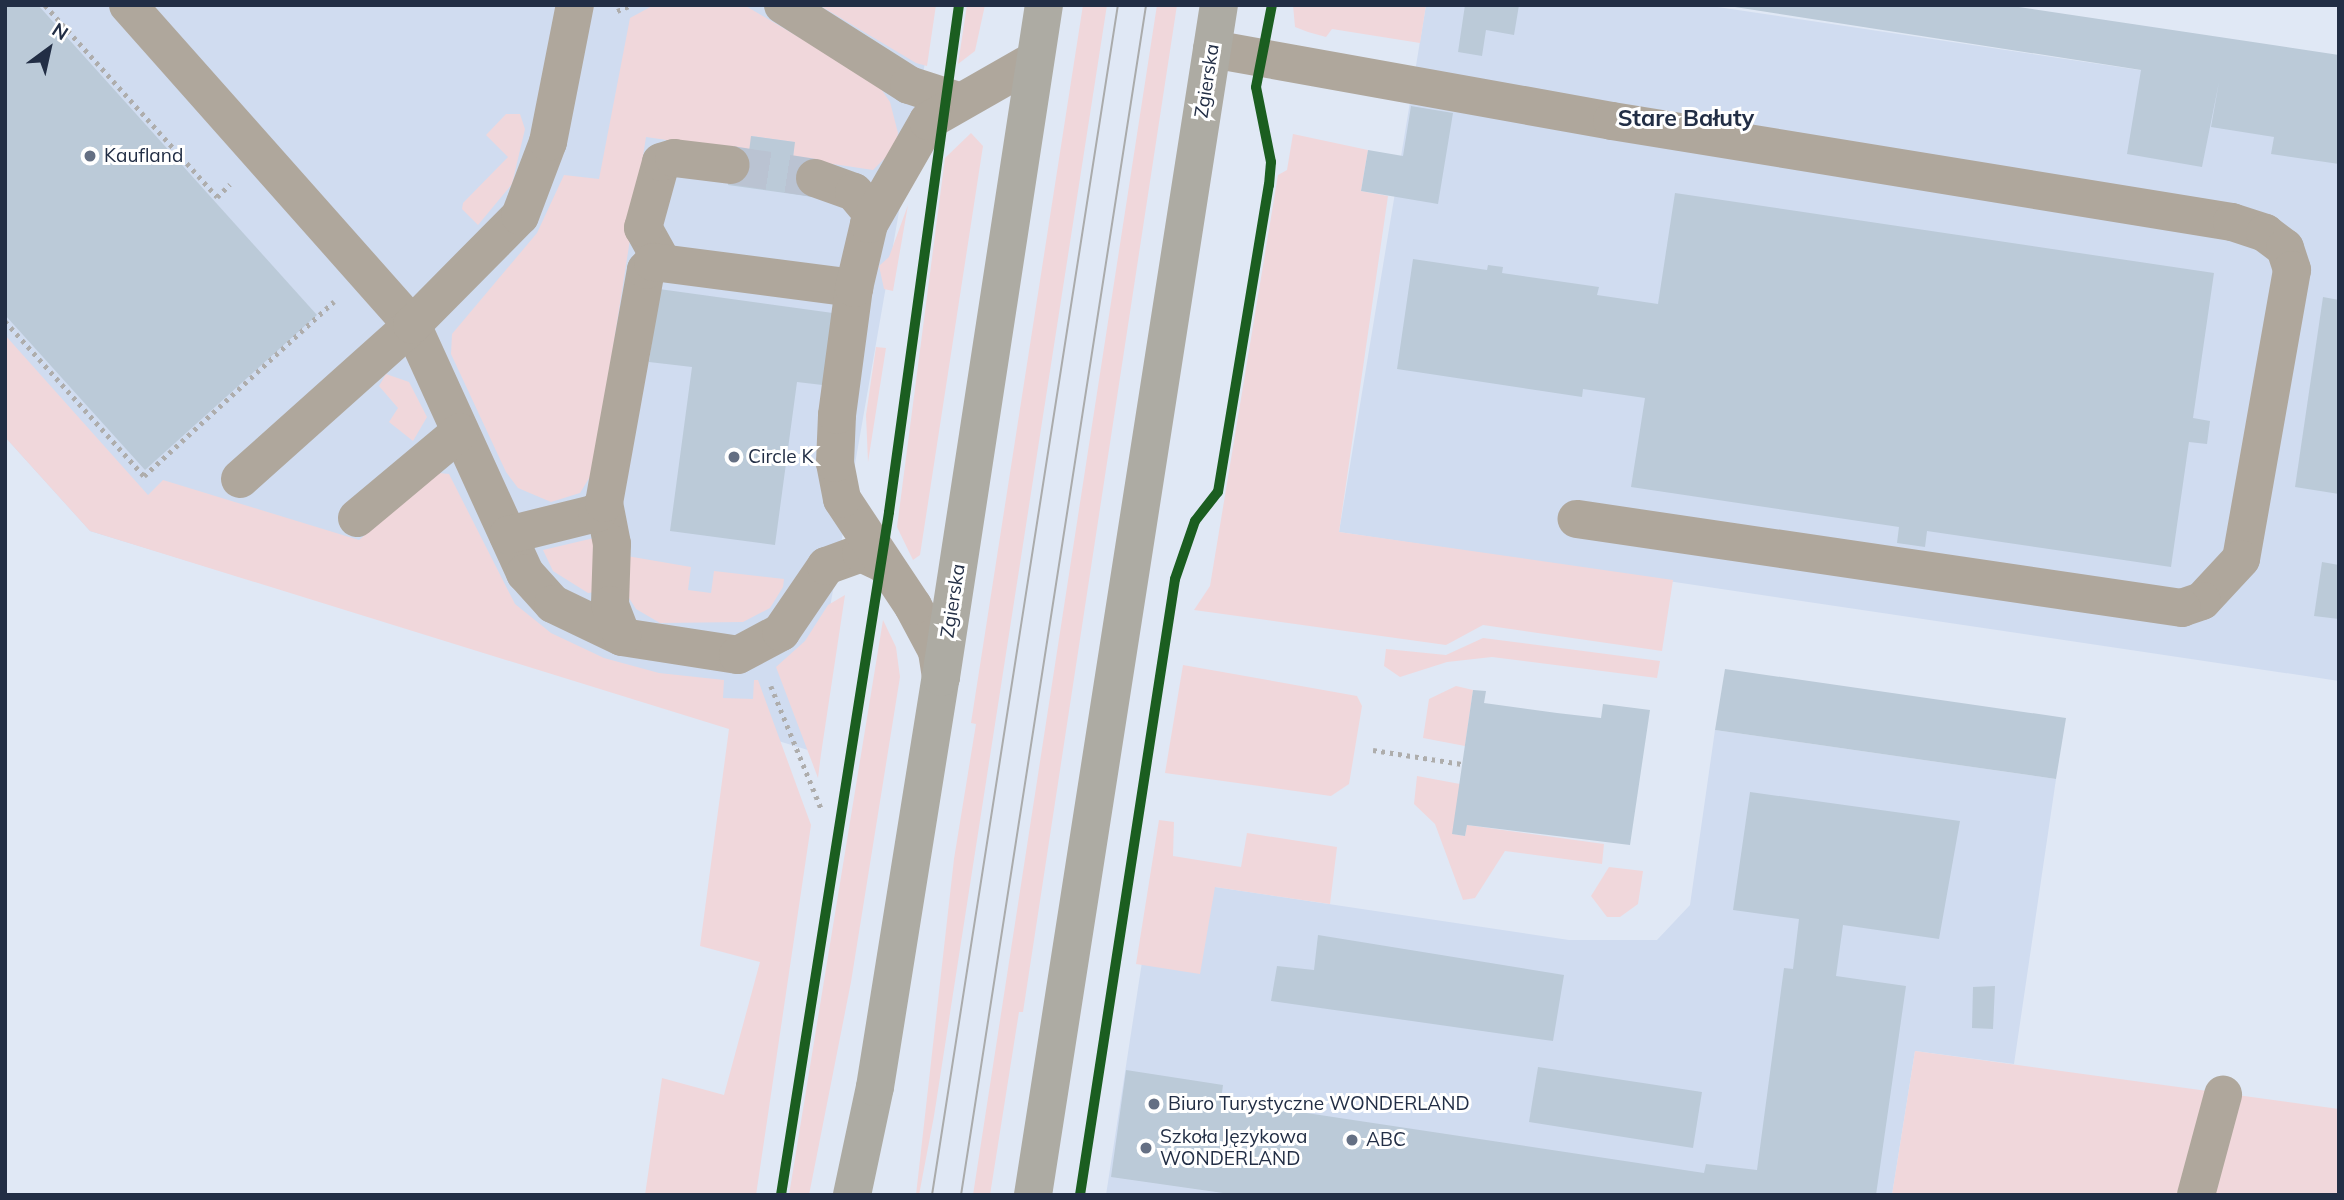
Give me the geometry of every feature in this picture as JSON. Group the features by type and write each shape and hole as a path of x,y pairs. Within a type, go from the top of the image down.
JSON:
{"main road":[{"name":"Zgierska","path":"852,1195 875,1087 942,677 1044,5"},
{"name":"Zgierska","path":"1033,1195 1219,5"}],"lane":[{"path":"128,5 412,325 526,573 553,604 622,637 718,656 756,649 781,632 826,566 861,553 882,563"},
{"path":"240,479 412,325 508,232 528,201 548,142 575,5"},
{"path":"783,5 932,96 958,101"},
{"path":"1212,48 1626,124 2232,222 2265,233 2285,248 2292,270 2242,559 2202,601 2182,608 1577,519"},
{"path":"942,677 937,652 842,499 835,463 854,288 873,215 928,121 958,101 1035,60"},
{"path":"661,260 643,228 661,162 674,158 731,165"},
{"path":"815,178 854,192 873,215"},
{"path":"622,637 610,605 612,544 604,503 646,270 661,260 854,288"},
{"path":"357,518 460,432"},
{"path":"508,535 597,513 604,503"},
{"path":"2196,1195 2223,1095"}],"path":[{"path":"45,5 217,197 234,181 243,190"},
{"path":"5,321 144,476 341,295"},
{"path":"756,649 821,808"},
{"path":"1373,750 1462,764"}],"shaded area":[{"path":"5,5 935,5 824,642 821,754 90,531 5,437"},
{"path":"654,5 744,5 877,83 890,102 898,133 895,148 873,170 793,158 794,142 752,136 749,152 646,137 594,470 580,493 551,502 518,488 506,472 451,354 452,334 537,233 564,175 599,179 630,18"},
{"path":"819,5 936,5 927,66 916,63"},
{"path":"967,5 985,5 975,51 958,64"},
{"path":"1083,5 1107,5 934,1116 919,1195 916,1195 954,859 976,724 971,723"},
{"path":"1157,5 1177,5 1023,1012 1019,1012 990,1195 973,1195"},
{"path":"1293,5 1426,5 1420,43 1332,29 1326,37 1308,32 1295,27"},
{"path":"1426,5 1704,5 2339,100 2339,681 1339,532"},
{"path":"506,114 520,114 525,129 512,184 478,225 462,209 463,203 508,157 486,135"},
{"path":"971,133 983,146 920,555 913,560 897,527 945,158"},
{"path":"1293,134 1368,150 1361,191 1388,196 1339,532 1673,580 1662,651 1483,625 1446,645 1194,610 1210,586 1278,175 1287,170"},
{"path":"908,205 893,291 884,289 879,266 889,257"},
{"path":"5,335 148,495 163,480 359,540 439,473 449,474 515,604 551,633 604,658 659,673 724,680 723,698 753,699 754,680 758,680 811,825 756,1195 645,1195 662,1078 724,1095 760,962 700,946 729,729 90,531 5,437"},
{"path":"876,347 886,348 868,462 866,415"},
{"path":"386,374 409,382 427,417 413,441 389,422 398,408 379,386"},
{"path":"594,538 595,592 588,593 553,571 543,550"},
{"path":"627,556 691,567 688,590 711,593 714,571 784,579 783,587 770,608 743,622 660,623 636,609 629,598"},
{"path":"845,595 818,778 776,667 805,641 828,605"},
{"path":"883,620 896,647 900,677 851,982 809,1195 789,1195"},
{"path":"1483,638 1660,661 1657,678 1492,657 1447,662 1400,677 1384,666 1386,649 1446,655"},
{"path":"1183,665 1357,696 1362,706 1349,784 1331,796 1165,773"},
{"path":"1456,686 1473,690 1465,746 1423,738 1429,699"},
{"path":"1715,730 2056,779 2014,1064 1915,1051 1892,1195 1106,1195 1155,878 1569,940 1657,940 1690,905"},
{"path":"1417,776 1460,784 1453,834 1465,836 1467,825 1604,844 1602,864 1505,851 1475,898 1463,900 1435,824 1414,804"},
{"path":"1159,820 1174,822 1173,856 1241,867 1247,833 1337,847 1330,904 1215,887 1200,974 1136,964"},
{"path":"1609,867 1643,871 1638,904 1620,917 1607,917 1591,896"},
{"path":"1915,1051 2339,1109 2339,1195 1892,1195"}],"building":[{"name":"Kaufland","path":"5,5 38,5 317,315 145,470 5,315"},
{"path":"1465,5 1519,5 1514,35 1486,30 1482,56 1458,52"},
{"path":"1722,5 2005,5 2339,55 2339,164 2271,154 2274,137 2211,127 2219,82 2202,167 2127,154 2141,70"},
{"path":"1411,106 1453,113 1438,204 1361,191 1368,150 1403,156"},
{"path":"751,136 795,142 793,158 817,161 813,197 728,185 733,150 749,152"},
{"path":"1675,193 2214,273 2193,418 2210,421 2207,444 2189,442 2171,567 1927,531 1925,547 1897,543 1899,527 1631,487 1645,398 1583,389 1582,397 1397,369 1413,259 1487,270 1488,265 1503,267 1502,273 1599,287 1597,295 1658,304"},
{"path":"659,289 840,314 831,386 797,382 775,545 670,531 692,367 649,362"},
{"path":"2323,297 2339,300 2339,494 2295,487"},
{"path":"2322,562 2339,565 2339,619 2314,616"},
{"path":"1725,669 2066,718 2056,779 1715,730"},
{"path":"1473,690 1486,691 1484,703 1601,718 1603,704 1650,710 1630,845 1467,825 1465,836 1452,834"},
{"path":"1750,792 1960,821 1939,939 1843,925 1836,976 1906,986 1876,1195 1237,1195 1111,1177 1126,1070 1223,1085 1221,1100 1704,1173 1706,1164 1757,1170 1784,968 1793,969 1799,919 1733,910"},
{"path":"1318,935 1564,975 1553,1041 1271,1001 1277,966 1314,970"},
{"path":"1995,986 1993,1029 1972,1028 1973,987"},
{"path":"1538,1067 1702,1092 1693,1148 1529,1122"}],"tunnel":[{"path":"731,165 815,178"}],"tram line":[{"path":"932,1195 1118,5"},
{"path":"961,1195 1146,5"}],"cycle path":[{"path":"781,1195 889,512 959,5"},
{"path":"1080,1195 1175,579 1195,521 1218,492 1269,185 1271,162 1256,87 1272,5"}],"place":[{"name":"Kaufland","path":"90,156"},
{"name":"Circle K","path":"734,457"},
{"name":"Biuro Turystyczne WONDERLAND","path":"1154,1104"},
{"name":"ABC","path":"1352,1140"},
{"name":"Szkoła Językowa WONDERLAND","path":"1146,1148"}],"district":[{"name":"Stare Bałuty","path":"1686,118"}]}
